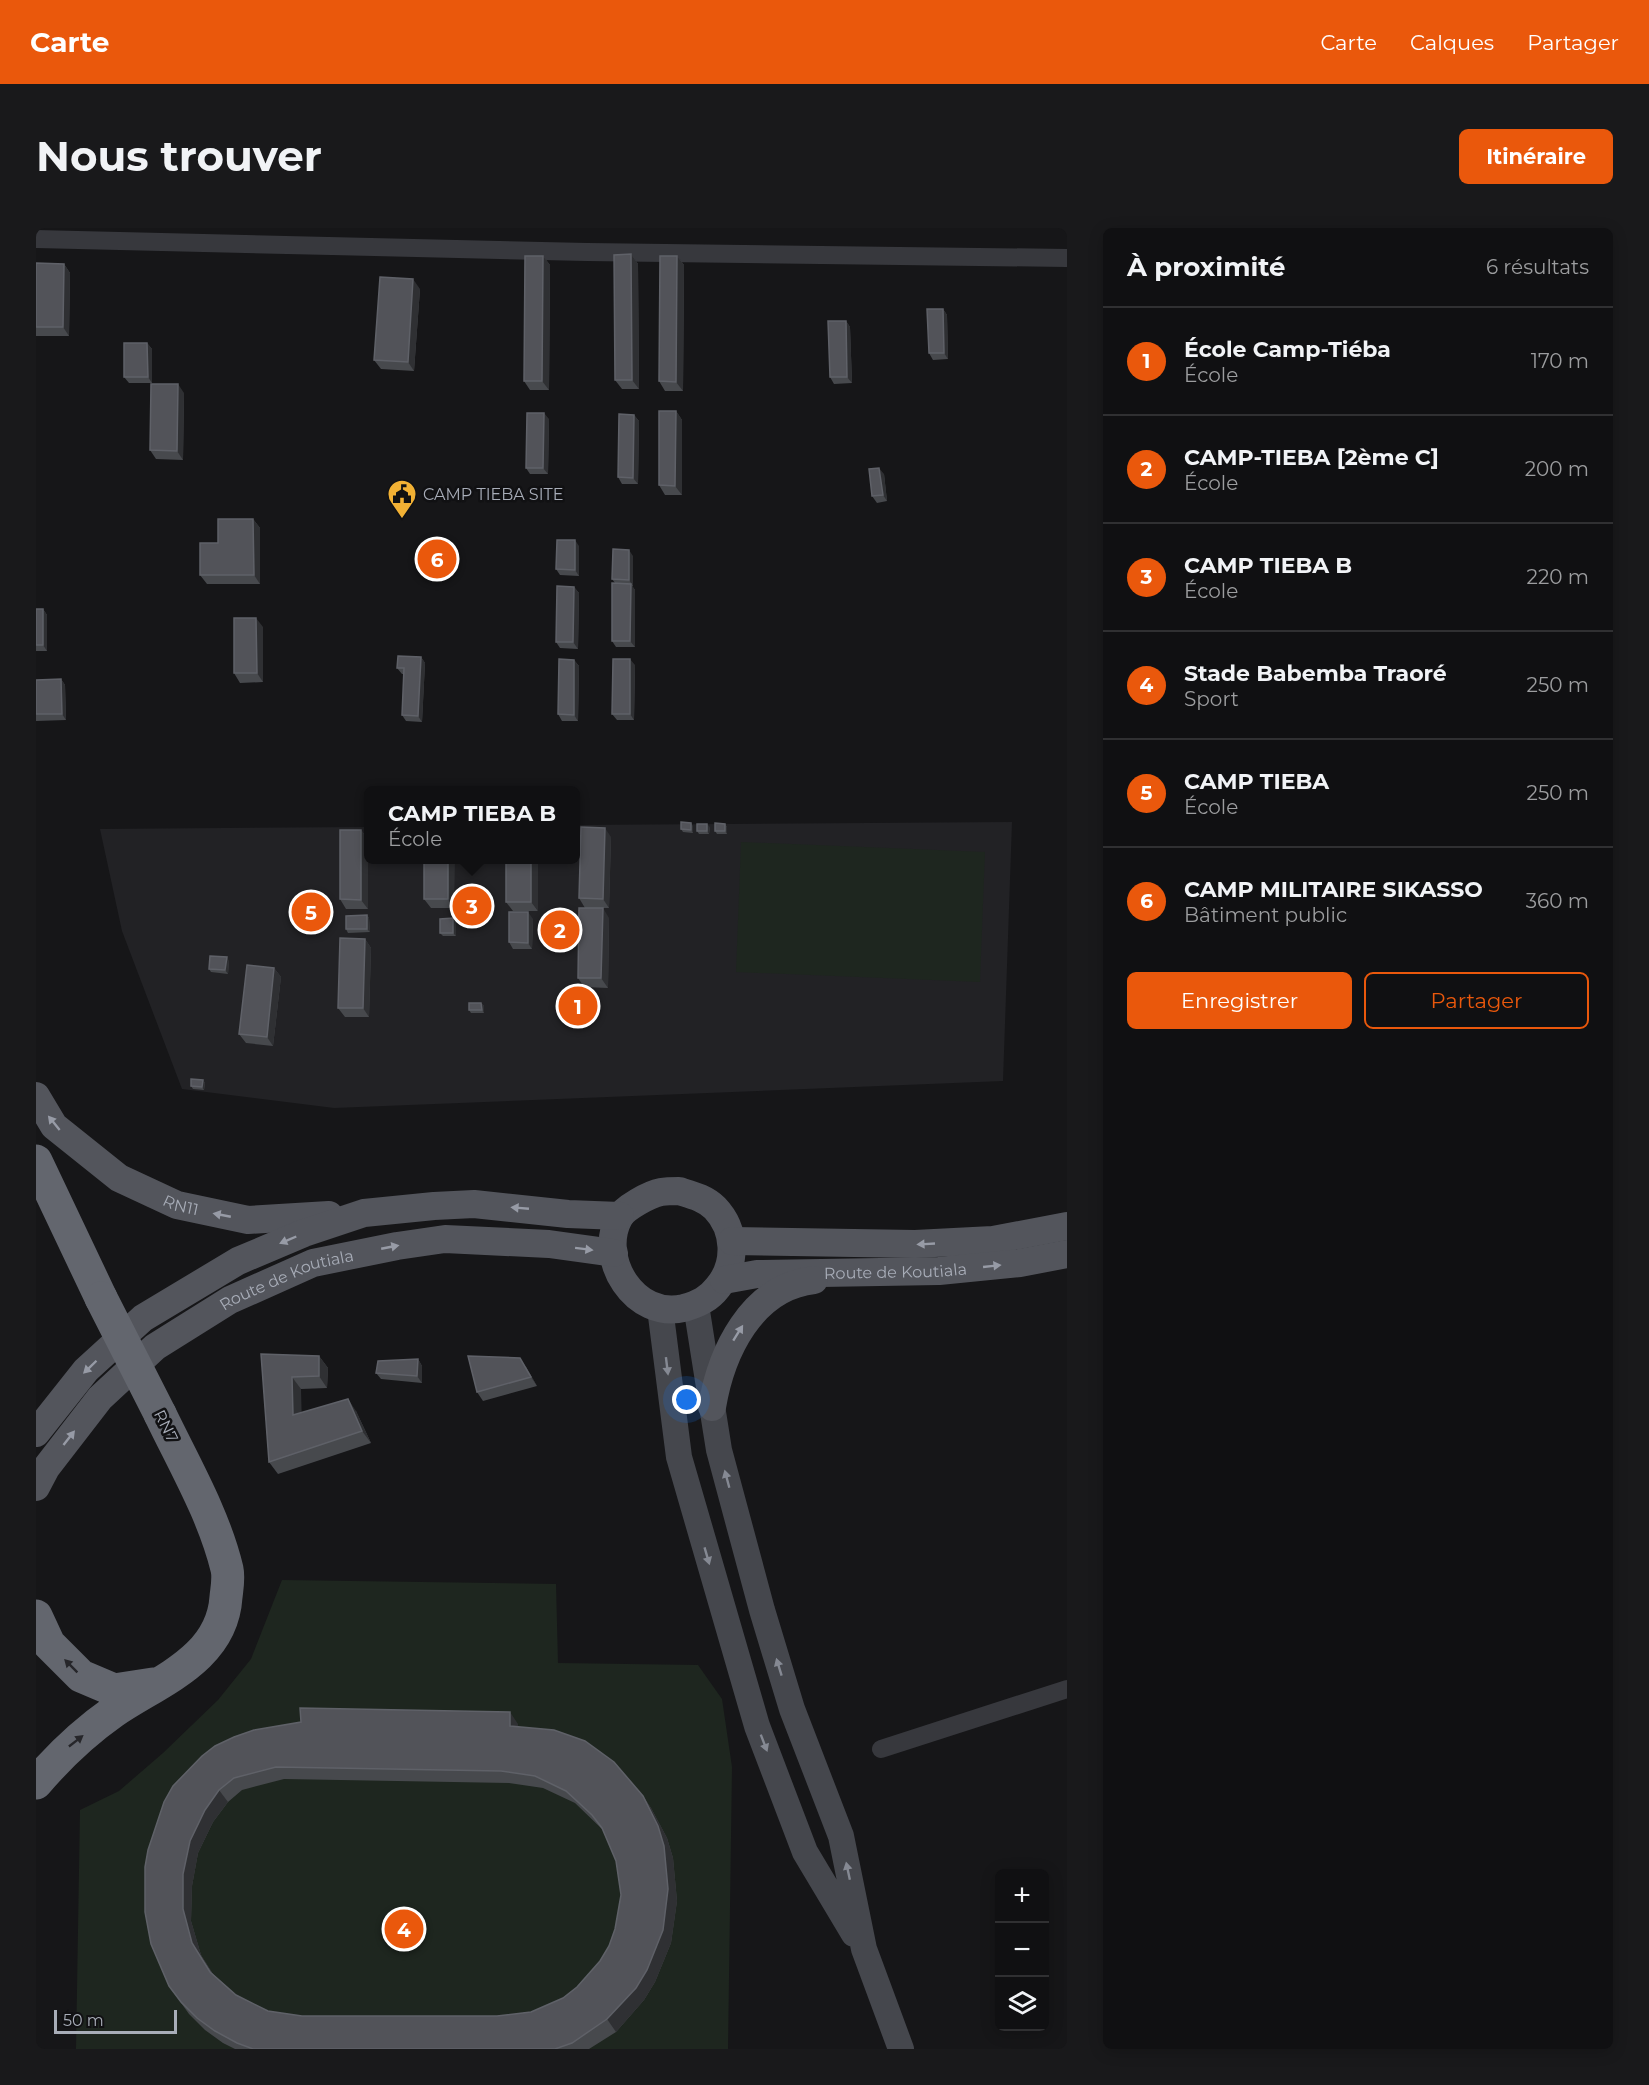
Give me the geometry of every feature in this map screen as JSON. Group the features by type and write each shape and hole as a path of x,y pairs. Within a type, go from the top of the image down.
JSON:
{"highway":[{"name":"RN7","path":"36,1161 212,1522 228,1572 225,1612 218,1630 196,1658 164,1682 113,1711 63,1751 36,1783"},
{"name":"RN7","path":"36,1616 49,1644 81,1676 114,1690 164,1682"}],"main road":[{"name":"RN11","path":"36,1096 54,1126 119,1178 177,1205 248,1220 474,1204 568,1214 620,1216"},
{"path":"679,1191 699,1196 715,1208 727,1224 732,1241 731,1263 724,1280 712,1295 696,1305 678,1309 660,1308 642,1301 628,1289 618,1273 612,1237 620,1216 640,1200 659,1192 679,1191"},
{"name":"RN11","path":"36,1433 86,1370 143,1318 238,1261 304,1233 364,1213"},
{"name":"Route de Koutiala","path":"732,1241 915,1244 993,1240 1067,1226"},
{"name":"Route de Koutiala","path":"36,1487 46,1468 100,1398 154,1347 230,1300 313,1263 445,1239 549,1244 614,1253"},
{"name":"Route de Koutiala","path":"724,1280 757,1274 939,1272 1020,1263 1067,1254"},
{"path":"712,1407 716,1384 728,1350 745,1322 770,1298 806,1281 883,1274"}],"street":[{"path":"36,238 598,252 1067,258"},
{"path":"696,1305 719,1450 792,1709 840,1836 864,1949 901,2049"},
{"path":"660,1308 679,1457 757,1726 805,1852 864,1949"},
{"path":"698,1525 737,1515"},
{"path":"881,1749 1067,1689"}],"shaded area":[{"path":"1012,822 1003,1081 334,1108 182,1089 122,931 100,829 364,827 364,864 580,864 580,825"},
{"path":"741,842 985,852 980,982 736,972"},
{"path":"282,1580 556,1584 558,1663 698,1665 722,1699 732,1767 728,2049 76,2049 80,1810 119,1791 218,1700 251,1659"}],"building":[{"path":"631,254 632,380 615,380 614,255"},
{"path":"525,256 543,256 542,381 524,381"},
{"path":"660,256 677,256 676,382 659,381"},
{"path":"36,263 64,264 63,327 36,327"},
{"path":"380,277 413,279 408,362 374,360"},
{"path":"927,309 943,309 944,353 929,353"},
{"path":"828,321 846,321 847,377 830,377"},
{"path":"124,343 147,343 148,377 124,377"},
{"path":"151,384 178,384 177,451 150,450"},
{"path":"659,411 676,411 675,486 659,485"},
{"path":"527,413 544,413 543,468 526,468"},
{"path":"619,414 634,415 633,478 618,477"},
{"path":"879,468 883,495 872,496 869,469"},
{"path":"218,519 253,519 254,575 200,575 200,543 218,543"},
{"path":"557,540 575,540 575,570 556,569"},
{"path":"613,549 629,550 629,580 612,579"},
{"path":"612,583 631,584 630,641 612,641"},
{"path":"557,586 574,587 573,642 556,642"},
{"path":"36,609 43,609 43,645 36,645"},
{"path":"234,618 256,618 257,673 234,673"},
{"path":"398,656 421,657 418,716 402,715 404,668 397,668"},
{"path":"559,659 574,660 574,715 558,714"},
{"path":"613,659 630,659 630,714 612,714"},
{"path":"61,679 62,714 36,714 36,680"},
{"path":"681,822 691,823 691,830 681,829"},
{"path":"715,823 725,824 725,831 715,831"},
{"path":"697,824 707,824 707,831 697,831"},
{"path":"581,827 605,828 603,899 579,898"},
{"path":"340,830 361,830 361,900 340,899"},
{"path":"424,864 448,864 448,899 424,899"},
{"path":"506,864 531,864 531,902 506,902"},
{"path":"579,908 603,908 601,978 578,978"},
{"path":"509,912 528,912 528,943 509,942"},
{"path":"367,915 367,929 346,929 346,916"},
{"path":"453,918 453,933 440,933 440,919"},
{"path":"340,938 365,939 363,1008 338,1008"},
{"path":"210,956 227,957 225,970 209,969"},
{"path":"247,965 274,968 267,1037 239,1034"},
{"path":"469,1003 481,1003 482,1010 469,1010"},
{"path":"191,1079 203,1080 202,1087 191,1086"},
{"path":"261,1354 319,1356 319,1376 292,1377 293,1415 348,1399 362,1431 269,1462"},
{"path":"468,1356 520,1358 531,1377 477,1392"},
{"path":"418,1359 417,1376 376,1373 378,1361"},
{"path":"300,1708 510,1712 510,1726 554,1730 585,1741 614,1762 643,1796 658,1826 664,1846 668,1889 663,1930 647,1970 636,1988 607,2019 572,2043 555,2049 253,2049 215,2031 197,2018 169,1986 151,1944 145,1912 145,1867 148,1850 164,1802 173,1786 215,1746 254,1730 301,1722","holes":["276,1767 501,1771 535,1776 566,1791 592,1815 602,1828 616,1861 621,1895 615,1929 609,1946 600,1961 577,1987 563,1998 531,2012 497,2016 302,2016 268,2011 236,1995 210,1972 192,1943 183,1909 183,1874 190,1841 205,1810 219,1790 234,1778"]}],"place":[{"name":"CAMP TIEBA SITE","path":"402,520"},
{"name":"CAMP MILITAIRE SIKASSO","path":"437,559"},
{"name":"CAMP TIEBA B","path":"472,906"},
{"name":"CAMP TIEBA","path":"311,912"},
{"name":"CAMP-TIEBA [2ème C]","path":"560,930"},
{"name":"École Camp-Tiéba","path":"578,1006"},
{"name":"Stade Babemba Traoré","path":"404,1929"}]}
